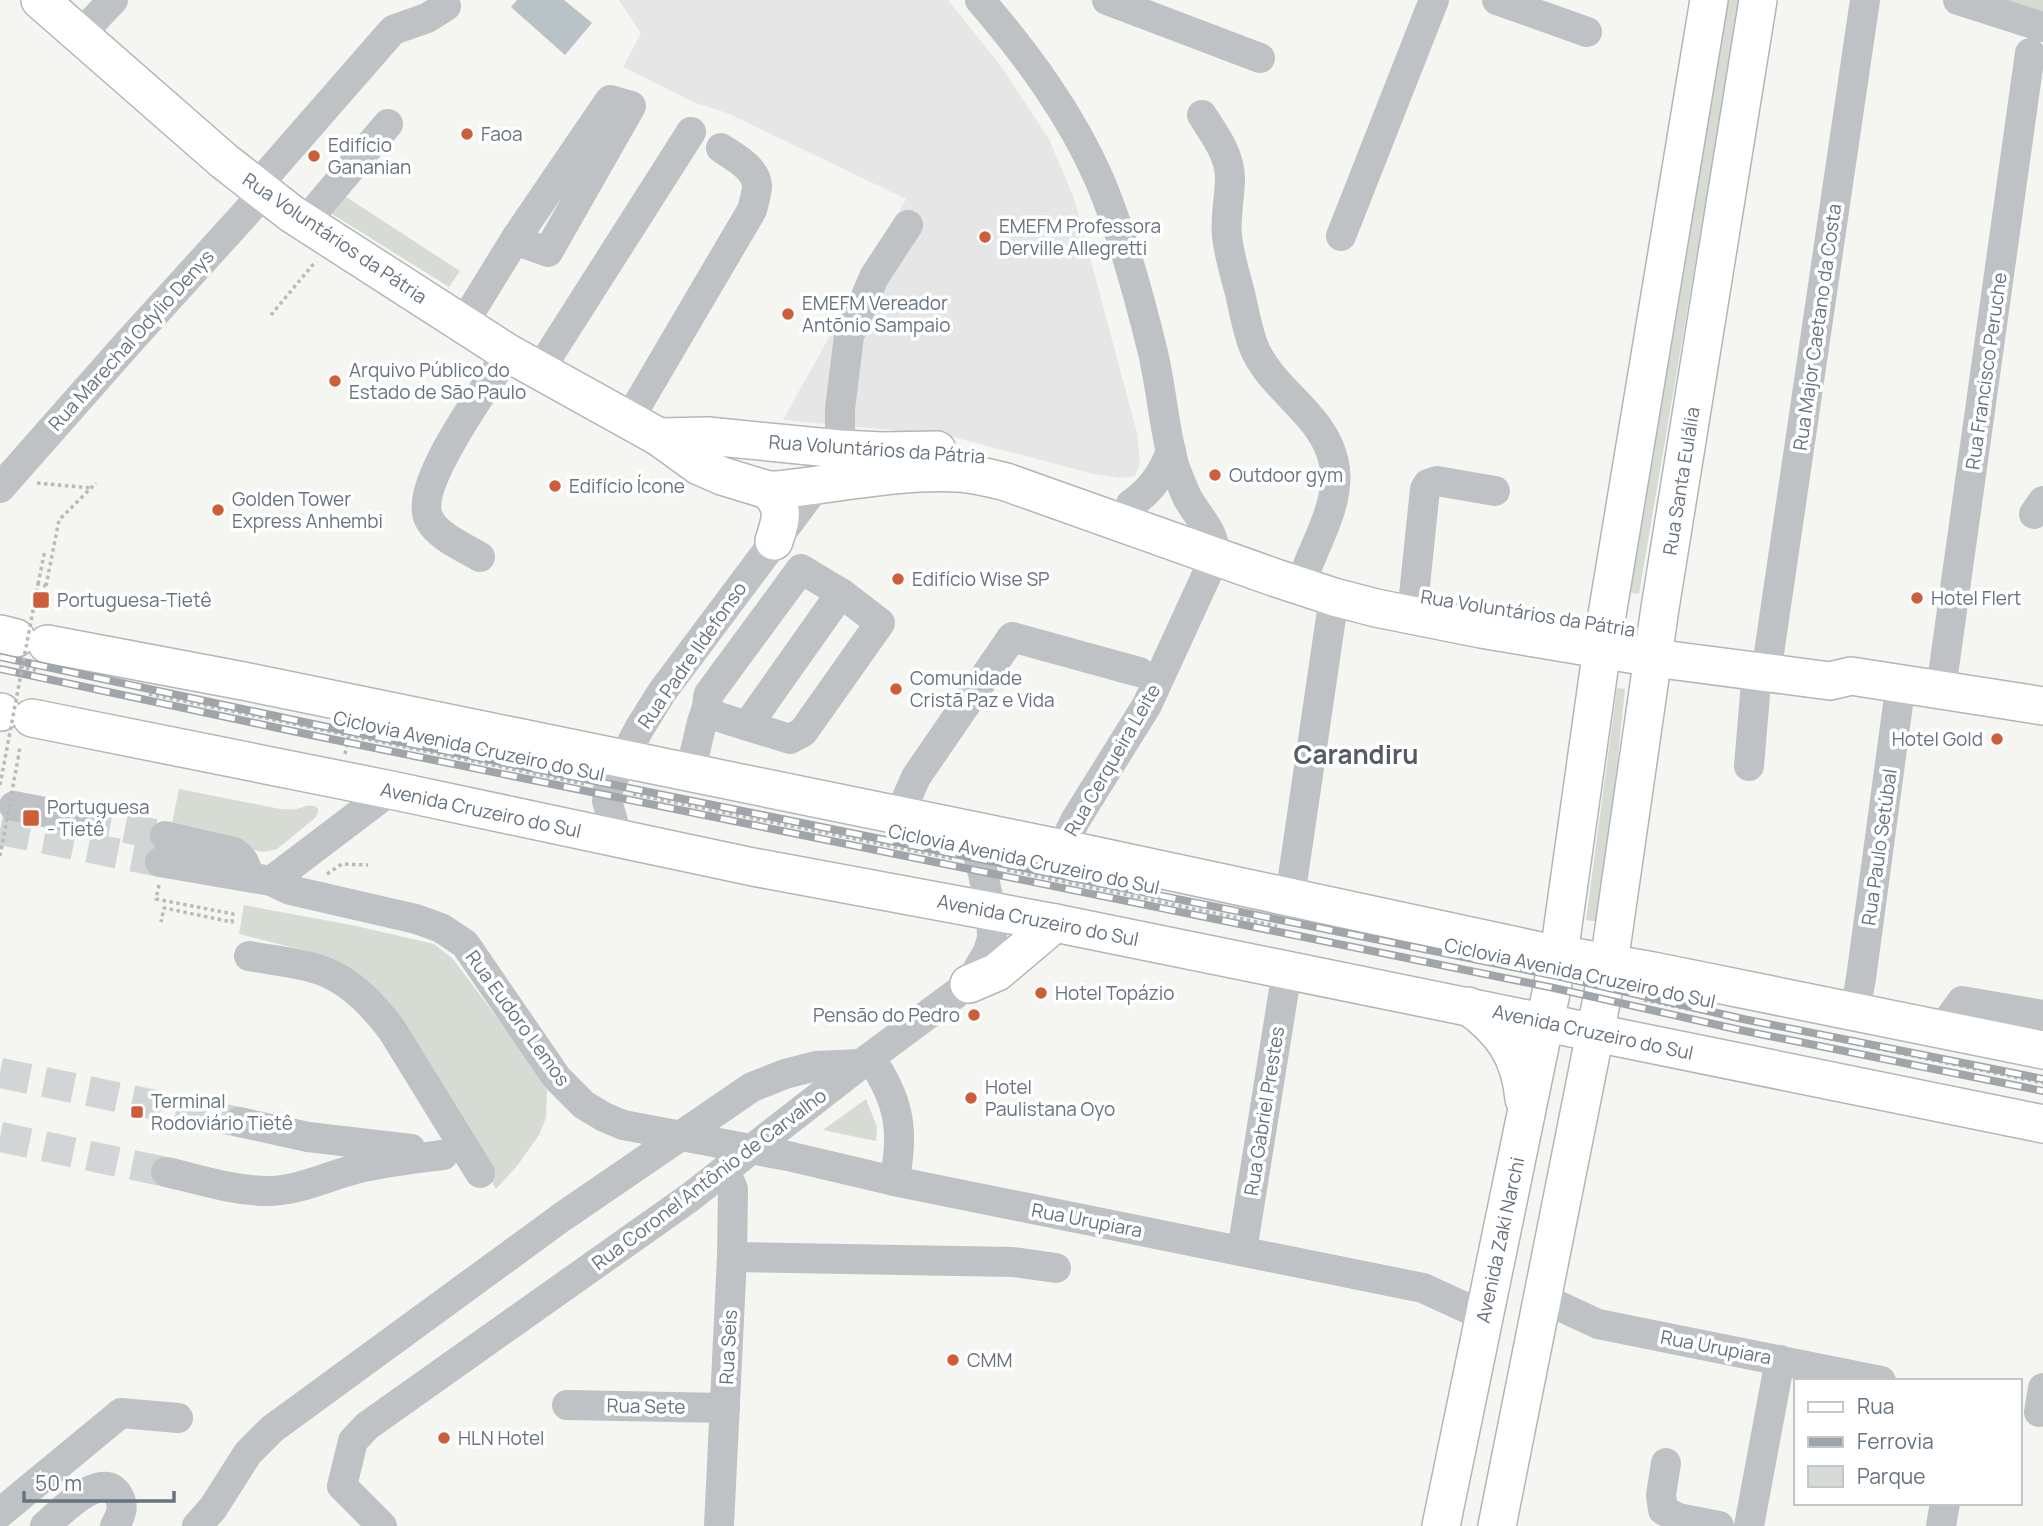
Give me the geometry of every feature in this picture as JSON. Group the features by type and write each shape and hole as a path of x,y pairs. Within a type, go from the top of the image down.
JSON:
{"main road":[{"name":"Rua Voluntários da Pátria","path":"40,0 260,190 523,362 644,429 699,466 722,476 768,490 924,473 982,476 1212,542 1308,565 1391,597 1483,618 1763,662 1832,663 1851,676 2043,706"},
{"path":"1559,954 1604,638 1709,0"},
{"name":"Rua Santa Eulália","path":"1606,978 1655,646 1758,0"},
{"name":"Rua Voluntários da Pátria","path":"644,429 840,449 943,450 998,458 1131,503 1212,542 1276,578 1334,597 1391,597"},
{"path":"816,486 839,469 883,451"},
{"path":"768,490 779,503 781,511 774,541"},
{"path":"23,651 255,684 616,775 690,774 1061,849 1285,912 1559,954 1606,978 1855,1011 2043,1049"},
{"name":"Avenida Cruzeiro do Sul","path":"13,722 391,790 753,867 991,910 2043,1124"},
{"path":"969,984 997,972 1055,923"},
{"name":"Avenida Zaki Narchi","path":"1441,1526 1559,954"},
{"path":"1497,1526 1606,978"},
{"path":"1467,1006 1492,1024 1510,1047 1521,1076 1524,1122"},
{"path":"1504,1276 1518,1284 1534,1282 1540,1309 1514,1329 1506,1326 1490,1329 1488,1301 1504,1276"}],"street":[{"path":"79,36 113,0"},
{"path":"982,0 1046,84 1065,113 1100,180 1118,229 1146,328 1171,451 1187,497 1212,542"},
{"path":"1107,0 1260,58"},
{"path":"1341,236 1434,0"},
{"path":"1497,0 1587,32"},
{"name":"Rua Major Caetano da Costa","path":"1749,766 1866,0"},
{"path":"1958,0 2037,40"},
{"name":"Rua Marechal Odylio Denys","path":"13,485 128,343 393,30 427,18 446,6"},
{"name":"Rua Francisco Peruche","path":"1941,689 2037,40"},
{"path":"463,324 516,238 610,100 631,106 548,252 516,238"},
{"path":"1202,115 1221,144 1227,160 1230,176 1227,235 1254,345 1274,380 1315,423 1327,441 1334,463 1336,488 1327,519 1308,565"},
{"path":"319,231 388,124"},
{"path":"480,557 446,536 428,517 426,503 429,488 440,462 455,436 523,362 691,132"},
{"path":"644,429 752,209 757,187 754,177 744,164 721,148"},
{"path":"840,449 840,409 849,336 874,277 908,225"},
{"path":"1131,503 1157,480 1171,451"},
{"path":"1391,597 1428,484 1437,481 1495,491"},
{"name":"Rua Padre Ildefonso","path":"616,775 662,692 816,486"},
{"name":"Rua Cerqueira Leite","path":"1061,849 1076,819 1147,705 1212,542"},
{"path":"801,569 841,593 880,623 803,732 790,738 783,737 712,713 706,700 709,694 801,569"},
{"path":"747,726 841,593"},
{"path":"1285,912 1334,597"},
{"path":"899,816 916,777 1012,637 1139,672"},
{"name":"Rua Paulo Setúbal","path":"1855,1011 1900,682"},
{"path":"690,774 708,707"},
{"path":"616,775 607,801 618,839"},
{"path":"260,879 391,790"},
{"path":"7,795 81,819"},
{"name":"Rua Coronel Antônio de Carvalho","path":"382,1526 342,1486 353,1441 367,1426 645,1229 969,984 988,952 992,938 991,910 981,865 969,830"},
{"name":"Rua Eudoro Lemos","path":"161,860 260,879 290,890 416,919 442,928 465,944 557,1078 584,1105 623,1125 751,1150"},
{"path":"239,1122 308,1137 423,1150 443,1155 480,1173 392,1030 362,995 323,971 248,956"},
{"name":"Rua Gabriel Prestes","path":"1242,1251 1287,971"},
{"path":"1942,1029 1962,1001 2043,1016"},
{"path":"197,1526 214,1508 248,1453 295,1410 562,1217 752,1087 816,1066 866,1061 885,1079 895,1103 900,1129 900,1156 894,1181"},
{"name":"Rua Urupiara","path":"751,1150 1423,1288 1456,1285 1488,1301"},
{"path":"166,1172 245,1189 267,1191 289,1189 397,1160 443,1155"},
{"name":"Rua Seis","path":"719,1526 732,1256 733,1189 725,1170"},
{"path":"732,1256 1013,1262 1056,1268"},
{"name":"Rua Urupiara","path":"1540,1309 1871,1379"},
{"path":"1749,1526 1780,1360"},
{"name":"Rua Sete","path":"566,1405 725,1408"},
{"path":"0,1513 121,1413 177,1418"},
{"path":"1666,1463 1661,1495 1663,1510 1678,1518 1719,1526"},
{"path":"45,1526 79,1497 95,1487 108,1486 116,1491 122,1503 122,1514 115,1526"},
{"path":"1941,1526 1945,1505"}],"path":[{"path":"271,315 319,231"},
{"path":"38,584 46,586 59,520 96,483"},
{"path":"13,485 91,488"},
{"path":"7,795 45,550"},
{"name":"Ciclovia Avenida Cruzeiro do Sul","path":"138,692 349,736 616,775 981,865 1285,912"},
{"path":"0,856 18,759 13,722"},
{"path":"344,756 351,725"},
{"path":"161,860 156,899 233,914 232,922 164,908 161,922"},
{"name":"Ciclovia Avenida Cruzeiro do Sul","path":"1606,978 2043,1083"}],"shaded area":[{"path":"517,0 564,0 592,23 565,55 511,7"},
{"name":"EMEFM Professora Derville Allegretti","path":"619,0 948,0 1000,65 1049,139 1074,198 1137,433 1140,463 1135,476 1121,478 1094,474 946,435 783,420 906,199 727,113 693,102 623,67 641,33"}],"green space":[{"path":"1724,0 1740,0 1639,594 1627,592"},
{"path":"1997,0 2043,0 2043,15"},
{"path":"323,182 460,271 449,287 308,199"},
{"path":"1617,688 1625,689 1601,922 1586,920"},
{"path":"179,789 280,809 312,806 318,808 318,813 277,849 264,852 170,833"},
{"path":"244,905 434,944 453,959 534,1067 547,1091 546,1118 539,1135 517,1166 496,1189 396,1024 339,962 322,955 239,934"},
{"path":"866,1099 877,1127 876,1141 823,1130"}],"tunnel":[{"path":"81,819 165,836"},
{"path":"0,830 160,862"},
{"path":"0,1073 239,1122"},
{"path":"0,1137 166,1172"}],"railway":[{"path":"0,657 313,724 1557,976 1743,1019 2043,1079"},
{"path":"0,669 2043,1091"}],"place":[{"name":"Faoa","path":"467,134"},
{"name":"Edifício Gananian","path":"314,156"},
{"name":"EMEFM Professora Derville Allegretti","path":"985,237"},
{"name":"EMEFM Vereador Antõnio Sampaio","path":"788,314"},
{"name":"Arquivo Público do Estado de São Paulo","path":"335,381"},
{"name":"Outdoor gym","path":"1215,475"},
{"name":"Edifício Ícone","path":"555,486"},
{"name":"Golden Tower Express Anhembi","path":"218,510"},
{"name":"Edifício Wise SP","path":"898,579"},
{"name":"Hotel Flert","path":"1917,598"},
{"name":"Portuguesa-Tietê","path":"41,600"},
{"name":"Comunidade Cristã Paz e Vida","path":"896,689"},
{"name":"Hotel Gold","path":"1997,739"},
{"name":"Portuguesa - Tietê","path":"31,818"},
{"name":"Hotel Topázio","path":"1041,993"},
{"name":"Pensão do Pedro","path":"974,1015"},
{"name":"Hotel Paulistana Oyo","path":"971,1098"},
{"name":"Terminal Rodoviário Tietê","path":"137,1112"},
{"name":"CMM","path":"953,1360"},
{"name":"HLN Hotel","path":"444,1438"}],"district":[{"name":"Carandiru","path":"1356,754"}]}
